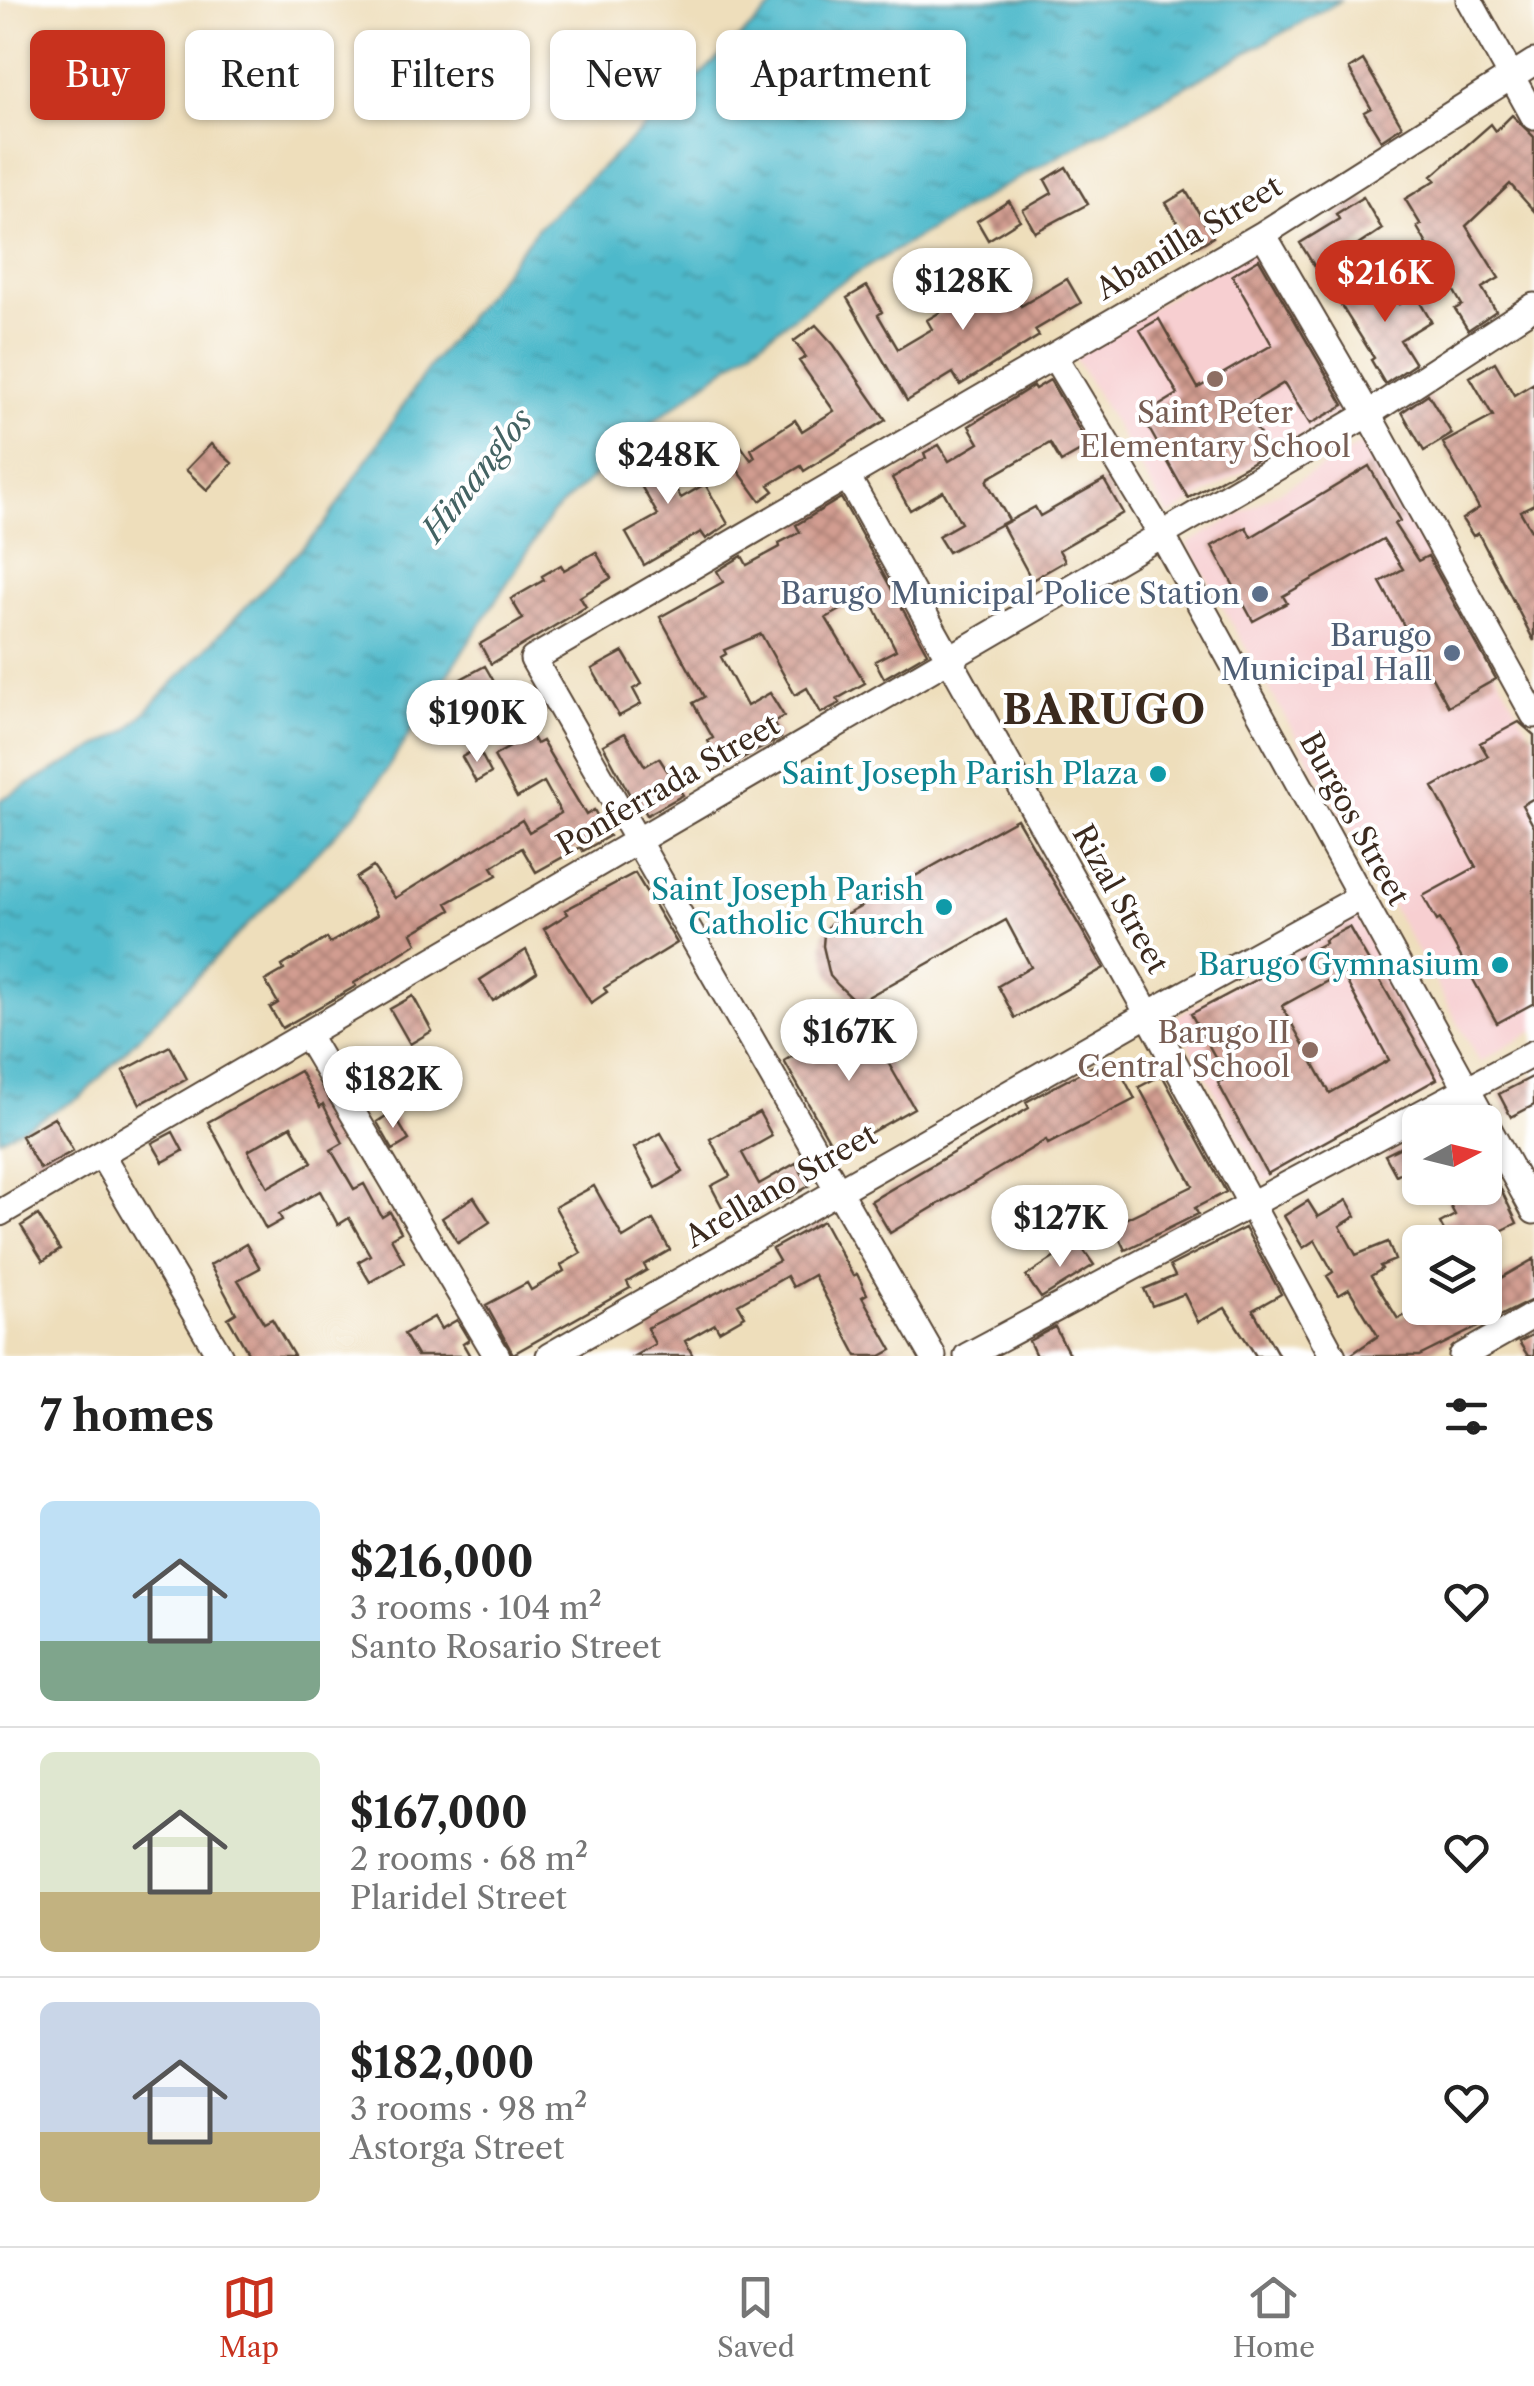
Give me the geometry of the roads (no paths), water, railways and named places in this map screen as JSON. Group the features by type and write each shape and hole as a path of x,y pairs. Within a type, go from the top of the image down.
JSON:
{"street":[{"path":"1469,0 1534,117"},
{"name":"Abanilla Street","path":"638,840 533,658 1263,234 1534,62"},
{"path":"1263,234 1368,414 1534,715"},
{"name":"Ponferrada Street","path":"0,1213 1368,414 1534,306"},
{"name":"Burgos Street","path":"1054,356 1162,535 1534,1210"},
{"name":"Rizal Street","path":"847,476 1148,1014 1333,1356"},
{"path":"638,840 933,1356"},
{"name":"Arellano Street","path":"549,1356 1359,898"},
{"path":"306,1034 497,1356"},
{"path":"967,1356 1534,1053"},
{"path":"101,1154 220,1356"},
{"path":"1462,1356 1534,1315"}],"water":[{"name":"Himanglos","path":"780,0 1342,0 992,193 832,288 652,423 551,515 365,803 81,1097 0,1139 0,800 128,730 324,525 426,371 540,225 652,120 696,120 696,79 716,60 716,120 966,120 966,30 748,30"}],"place":[{"name":"Saint Peter Elementary School","path":"1215,379"},
{"name":"Barugo Municipal Police Station","path":"1260,594"},
{"name":"Barugo Municipal Hall","path":"1452,653"},
{"name":"Saint Joseph Parish Plaza","path":"1158,774"},
{"name":"Saint Joseph Parish Catholic Church","path":"944,907"},
{"name":"Barugo Gymnasium","path":"1500,965"},
{"name":"Barugo II Central School","path":"1310,1050"}],"district":[{"name":"BARUGO","path":"1105,710"}]}
